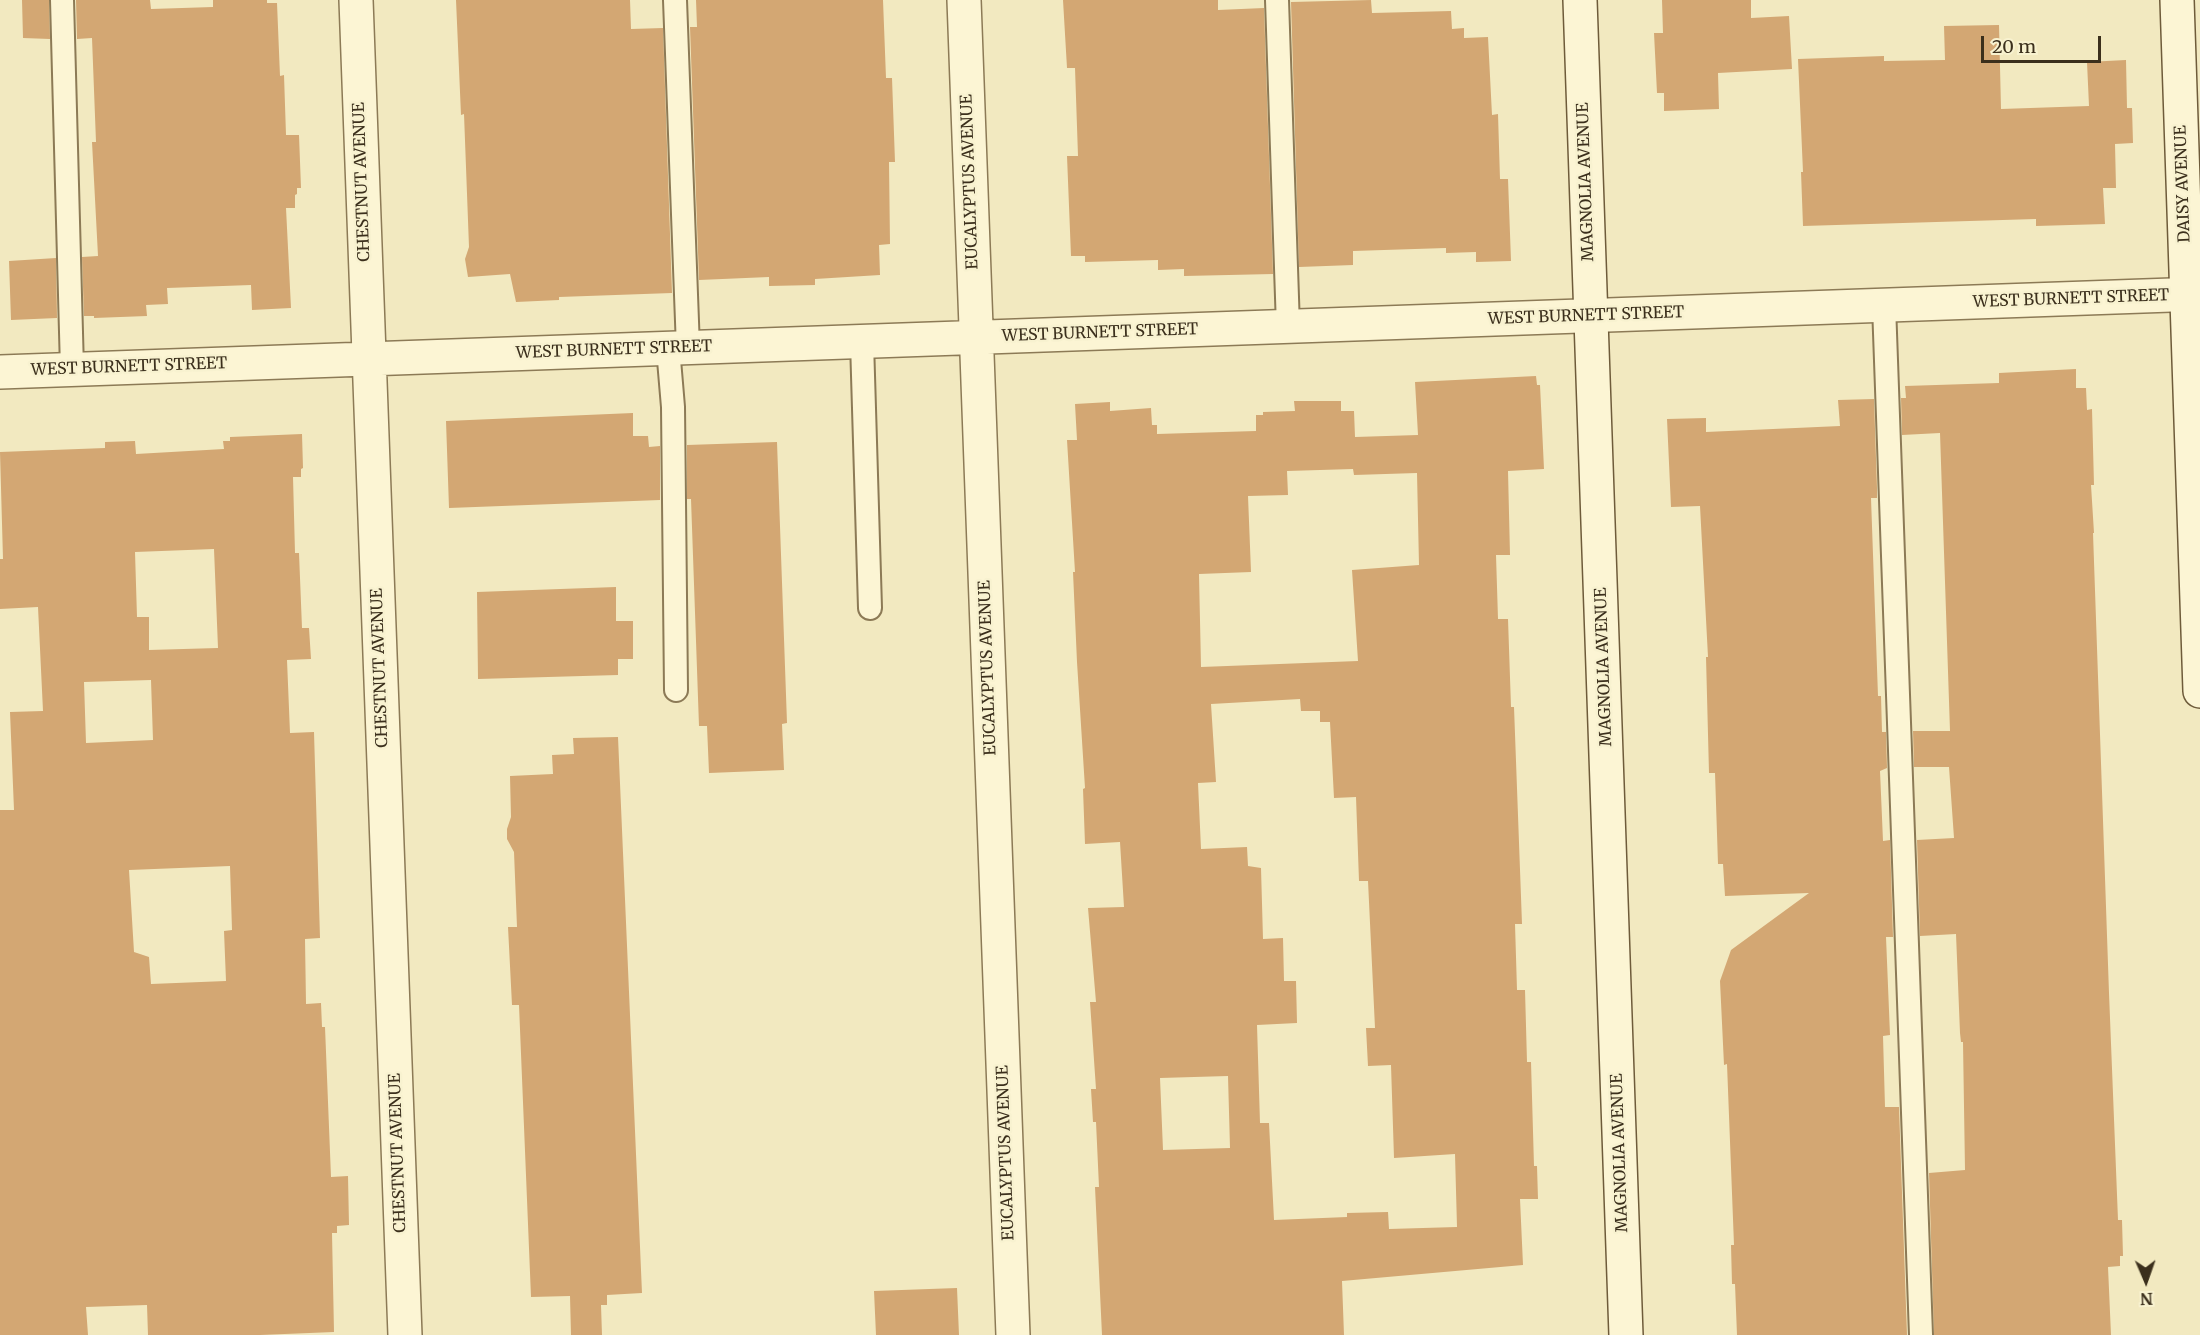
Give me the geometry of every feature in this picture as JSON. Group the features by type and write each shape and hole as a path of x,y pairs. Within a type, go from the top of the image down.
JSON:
{"street":[{"name":"CHESTNUT AVENUE","path":"356,0 405,1335"},
{"name":"EUCALYPTUS AVENUE","path":"964,0 1013,1335"},
{"name":"MAGNOLIA AVENUE","path":"1580,0 1626,1335"},
{"name":"DAISY AVENUE","path":"2177,0 2193,294 2200,691"},
{"name":"WEST BURNETT STREET","path":"0,372 2193,294"}],"lane":[{"path":"62,0 72,369"},
{"path":"675,0 678,348 673,407 676,690"},
{"path":"1277,0 1288,327"},
{"path":"1884,305 1921,1335"},
{"path":"862,342 870,608"}],"building":[{"path":"22,0 49,0 50,39 23,38"},
{"path":"76,0 150,0 151,9 213,7 213,0 267,0 267,3 277,3 280,76 284,75 286,135 299,135 301,188 297,188 295,208 286,208 291,308 252,310 251,285 167,288 168,304 146,305 147,316 94,318 94,316 84,316 82,257 98,256 92,142 96,142 92,38 77,39"},
{"path":"456,0 630,0 631,29 663,28 672,293 559,297 559,300 516,302 510,274 468,277 465,259 469,247 464,114 461,115"},
{"path":"696,0 883,0 886,78 892,78 895,162 889,162 890,244 879,245 880,275 815,279 815,285 769,286 769,277 699,280 690,27 697,27"},
{"path":"1063,0 1218,0 1218,10 1264,8 1273,274 1184,276 1184,269 1158,270 1158,260 1085,262 1085,256 1071,256 1067,156 1078,156 1075,68 1067,68"},
{"path":"1371,0 1372,13 1451,11 1452,29 1464,28 1464,38 1488,37 1492,115 1498,114 1500,179 1508,179 1511,261 1476,262 1476,252 1446,253 1446,248 1353,251 1353,265 1299,267 1291,2"},
{"path":"1662,0 1751,0 1751,18 1789,16 1792,69 1718,73 1719,109 1664,111 1664,93 1657,93 1654,33 1663,33"},
{"path":"1999,25 2001,109 2089,106 2087,62 2126,60 2127,108 2132,108 2133,143 2115,144 2116,188 2103,188 2105,224 2036,226 2036,219 1803,226 1798,59 1884,56 1884,61 1945,60 1944,26"},
{"path":"56,258 57,318 11,320 9,261"},
{"path":"2076,369 2076,388 2086,388 2087,410 2092,409 2094,485 2091,485 2109,993 2118,1220 2122,1220 2123,1256 2120,1256 2120,1266 2108,1267 2111,1335 1934,1335 1929,1173 1965,1170 1963,1042 1961,1042 1960,1033 1956,934 1920,936 1917,840 1954,838 1949,767 1914,767 1913,731 1950,731 1940,433 1902,435 1901,398 1906,398 1905,386 1999,383 1999,373"},
{"path":"1536,376 1537,385 1540,385 1544,469 1508,471 1510,555 1496,555 1498,619 1508,619 1511,707 1514,707 1522,924 1515,924 1517,990 1525,990 1527,1062 1531,1062 1534,1166 1537,1166 1538,1199 1520,1199 1523,1265 1342,1281 1344,1335 1102,1335 1095,1187 1099,1187 1096,1122 1093,1122 1091,1089 1096,1089 1090,1002 1096,1002 1088,908 1124,907 1120,842 1085,844 1083,789 1085,788 1067,440 1077,440 1075,404 1110,402 1110,411 1151,408 1152,425 1157,425 1157,434 1256,431 1256,415 1263,415 1263,412 1295,411 1294,401 1341,401 1341,411 1354,411 1355,437 1418,435 1415,382","holes":["1353,469 1354,475 1417,473 1419,565 1352,570 1358,661 1201,667 1199,574 1251,572 1248,496 1288,495 1287,471","1300,699 1301,711 1320,711 1320,722 1330,722 1334,798 1356,797 1359,881 1368,881 1375,1028 1366,1028 1368,1066 1391,1065 1394,1158 1455,1154 1457,1227 1389,1229 1388,1212 1347,1213 1347,1217 1274,1220 1269,1123 1260,1123 1257,1025 1297,1023 1296,981 1284,981 1283,938 1263,939 1261,868 1248,866 1247,847 1201,849 1198,783 1216,782 1211,704","1228,1076 1230,1148 1163,1150 1160,1078"]},
{"path":"1874,399 1877,498 1871,498 1878,696 1881,696 1882,732 1886,732 1887,768 1880,771 1883,841 1890,840 1893,937 1886,937 1890,1035 1883,1036 1885,1107 1899,1107 1907,1335 1737,1335 1735,1284 1732,1284 1731,1245 1734,1245 1727,1064 1724,1065 1720,981 1731,950 1809,893 1725,896 1723,864 1718,864 1715,773 1709,773 1706,657 1708,657 1700,506 1671,507 1667,419 1706,418 1706,432 1840,426 1838,400"},
{"path":"633,413 633,436 648,436 649,447 660,446 660,500 449,508 446,421"},
{"path":"302,434 303,468 301,477 293,477 295,553 299,553 302,628 309,628 311,659 287,660 290,733 314,732 320,938 305,939 306,1004 321,1003 322,1027 325,1027 331,1177 348,1176 349,1225 337,1226 337,1233 332,1233 334,1332 260,1335 148,1335 147,1305 86,1307 88,1335 0,1335 0,810 14,810 10,712 43,711 38,607 0,609 0,559 3,559 0,452 105,448 105,442 135,441 136,454 224,449 223,441 230,441 230,437","holes":["214,549 218,648 149,650 149,617 137,617 135,552","151,680 153,740 86,743 84,682","230,866 232,930 224,931 226,981 151,984 149,957 134,952 129,870"]},
{"path":"777,442 787,723 782,724 784,770 709,773 707,726 699,726 691,499 687,499 687,445"},
{"path":"616,587 616,621 633,621 633,659 618,659 618,675 478,679 477,592"},
{"path":"618,737 642,1293 607,1295 607,1305 601,1305 602,1335 571,1335 570,1296 531,1297 519,1005 512,1005 508,927 517,927 514,852 507,839 511,817 510,776 553,774 552,755 574,754 573,738"},
{"path":"957,1288 959,1335 876,1335 874,1291"}]}
